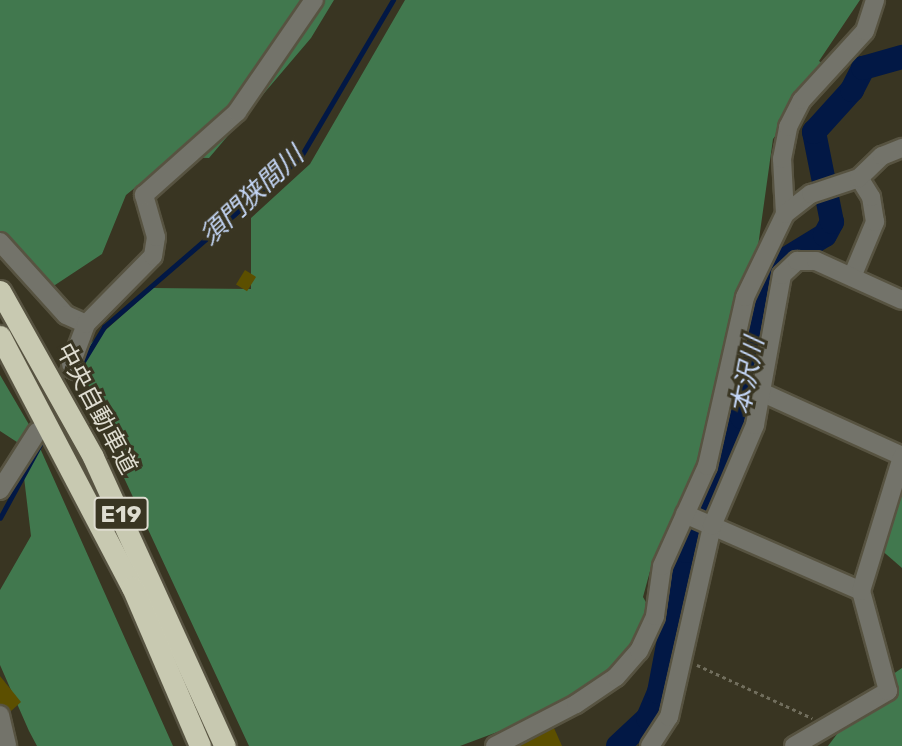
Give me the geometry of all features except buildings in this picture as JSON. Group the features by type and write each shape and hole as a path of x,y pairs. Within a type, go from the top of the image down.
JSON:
{"highway":[{"name":"中央自動車道","path":"0,291 93,457 225,746"},
{"name":"中央自動車道","path":"0,336 126,575 200,746"}],"street":[{"path":"71,364 86,324 153,256 156,237 144,195 237,112 314,0"},
{"path":"785,214 782,159 788,127 802,100 865,31 875,0"},
{"path":"495,746 576,704 616,677 639,651 654,615 662,566 707,466 745,297 785,214 811,194 859,178 882,156 902,148"},
{"path":"852,277 875,222 875,209 859,178"},
{"path":"0,242 66,315 86,324"},
{"path":"650,746 665,727 685,659 712,526 748,449 782,275 806,259 902,300"},
{"path":"761,393 902,456 861,591 888,691 794,746"},
{"path":"0,490 37,432"},
{"path":"685,514 861,591"},
{"path":"0,715 7,746"}],"path":[{"path":"685,659 831,726"}],"green space":[{"path":"0,0 334,0 311,38 209,158 173,157 126,195 102,254 49,289 0,240"},
{"path":"405,0 860,0 819,61 828,67 773,139 754,275 697,464 653,560 643,597 655,618 641,653 577,702 460,746 249,746 91,407 82,351 153,288 251,289 251,218 310,164"},
{"path":"0,375 31,428 173,746 37,746 29,731 0,665 0,590 31,536 20,444 0,431"},
{"path":"902,460 902,568 879,548"},
{"path":"902,668 902,746 828,746 871,689"}],"waterway":[{"name":"須門狭間川","path":"79,368 104,327 300,158 393,0"},
{"name":"本沢川","path":"618,746 648,718 659,692 686,551 742,417 765,285 776,265 825,235 832,222 814,132 852,90 863,68 902,57"},
{"name":"須門狭間川","path":"0,518 42,441"}],"tunnel":[{"path":"40,426 71,364"}]}
